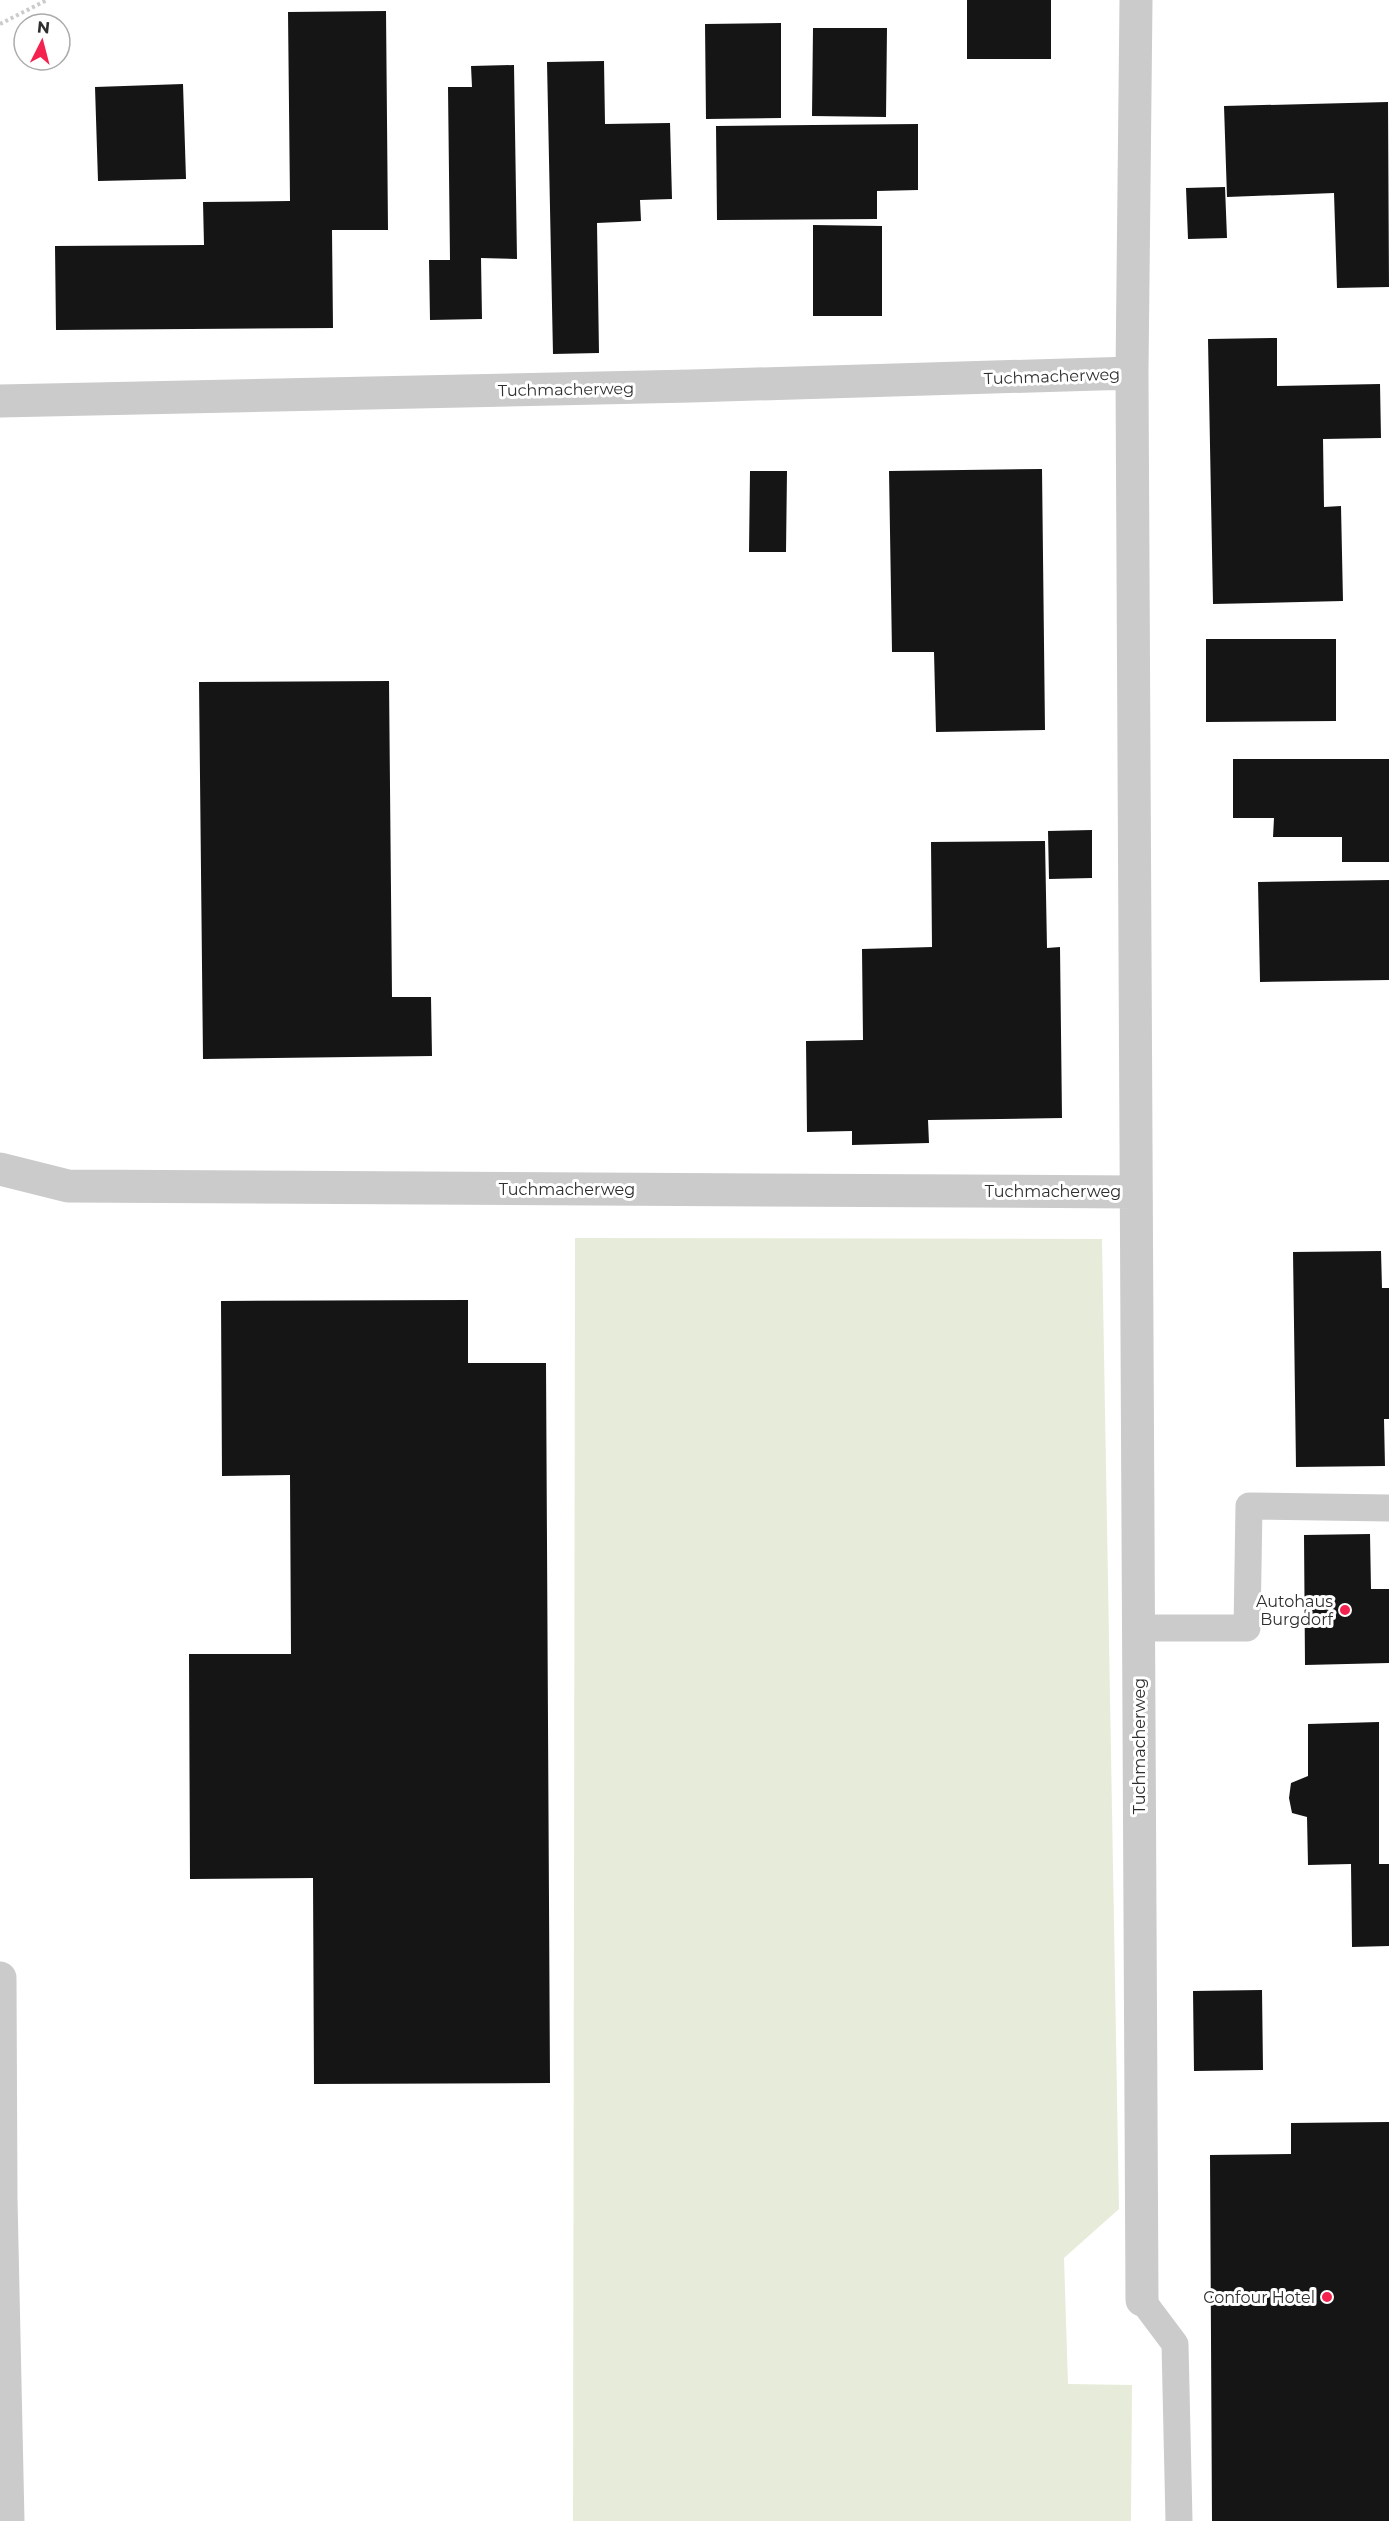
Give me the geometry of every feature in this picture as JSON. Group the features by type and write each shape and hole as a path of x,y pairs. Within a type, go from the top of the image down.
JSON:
{"street":[{"name":"Tuchmacherweg","path":"1136,0 1132,374 1142,2300"},
{"name":"Tuchmacherweg","path":"0,401 667,387 1132,374"},
{"name":"Tuchmacherweg","path":"0,1169 68,1186 1136,1191"},
{"path":"0,1978 0,2198 8,2521"}],"lane":[{"path":"1139,1628 1247,1628 1249,1506 1389,1508"},
{"path":"1142,2300 1175,2344 1179,2521"}],"path":[{"path":"0,24 46,0"}],"green space":[{"path":"575,1238 1102,1239 1119,2209 1064,2258 1068,2384 1132,2385 1131,2521 573,2521"}],"building":[{"path":"967,0 1051,0 1051,59 967,59"},
{"path":"386,11 388,230 332,230 333,328 56,330 55,246 204,245 203,202 290,201 288,12"},
{"path":"781,23 781,118 706,119 705,24"},
{"path":"813,28 887,28 886,117 812,116"},
{"path":"604,61 605,124 670,123 672,199 640,200 641,221 597,223 599,353 553,354 547,62"},
{"path":"514,65 517,259 481,258 482,319 430,320 429,260 450,260 448,87 472,87 471,66"},
{"path":"183,84 186,179 98,181 95,87"},
{"path":"1388,102 1389,287 1337,288 1334,193 1227,197 1224,106"},
{"path":"918,124 918,190 877,191 877,219 717,220 716,126"},
{"path":"1225,187 1227,238 1188,239 1186,188"},
{"path":"813,225 882,226 882,316 813,316"},
{"path":"1277,338 1277,386 1380,384 1381,438 1323,439 1324,507 1341,506 1343,601 1213,604 1208,339"},
{"path":"1042,469 1045,730 936,732 934,652 892,652 889,471"},
{"path":"750,471 787,471 786,552 749,552"},
{"path":"1206,639 1336,639 1336,721 1206,722"},
{"path":"389,681 392,997 431,997 432,1056 203,1059 199,682"},
{"path":"1233,759 1389,759 1389,862 1342,862 1342,837 1273,837 1274,818 1233,818"},
{"path":"1092,830 1092,878 1049,879 1048,831"},
{"path":"1045,841 1047,948 1060,947 1062,1118 928,1120 929,1143 852,1145 852,1131 807,1132 806,1041 863,1040 862,949 932,947 931,842"},
{"path":"1389,880 1389,980 1260,982 1258,882"},
{"path":"1381,1251 1382,1288 1389,1288 1389,1419 1384,1419 1385,1466 1296,1467 1293,1252"},
{"path":"468,1300 468,1363 546,1363 550,2083 314,2084 313,1878 190,1879 189,1654 291,1654 290,1475 222,1476 221,1301"},
{"path":"1370,1534 1371,1589 1389,1589 1389,1663 1305,1665 1304,1535"},
{"path":"1379,1722 1379,1864 1389,1864 1389,1946 1352,1947 1351,1864 1308,1865 1307,1817 1292,1813 1289,1798 1291,1783 1308,1776 1308,1724"},
{"path":"1262,1990 1263,2070 1194,2071 1193,1991"},
{"path":"1389,2122 1389,2521 1212,2521 1210,2155 1291,2154 1291,2123"}],"place":[{"name":"Autohaus Burgdorf","path":"1345,1610"},
{"name":"Confour Hotel","path":"1327,2297"}]}
